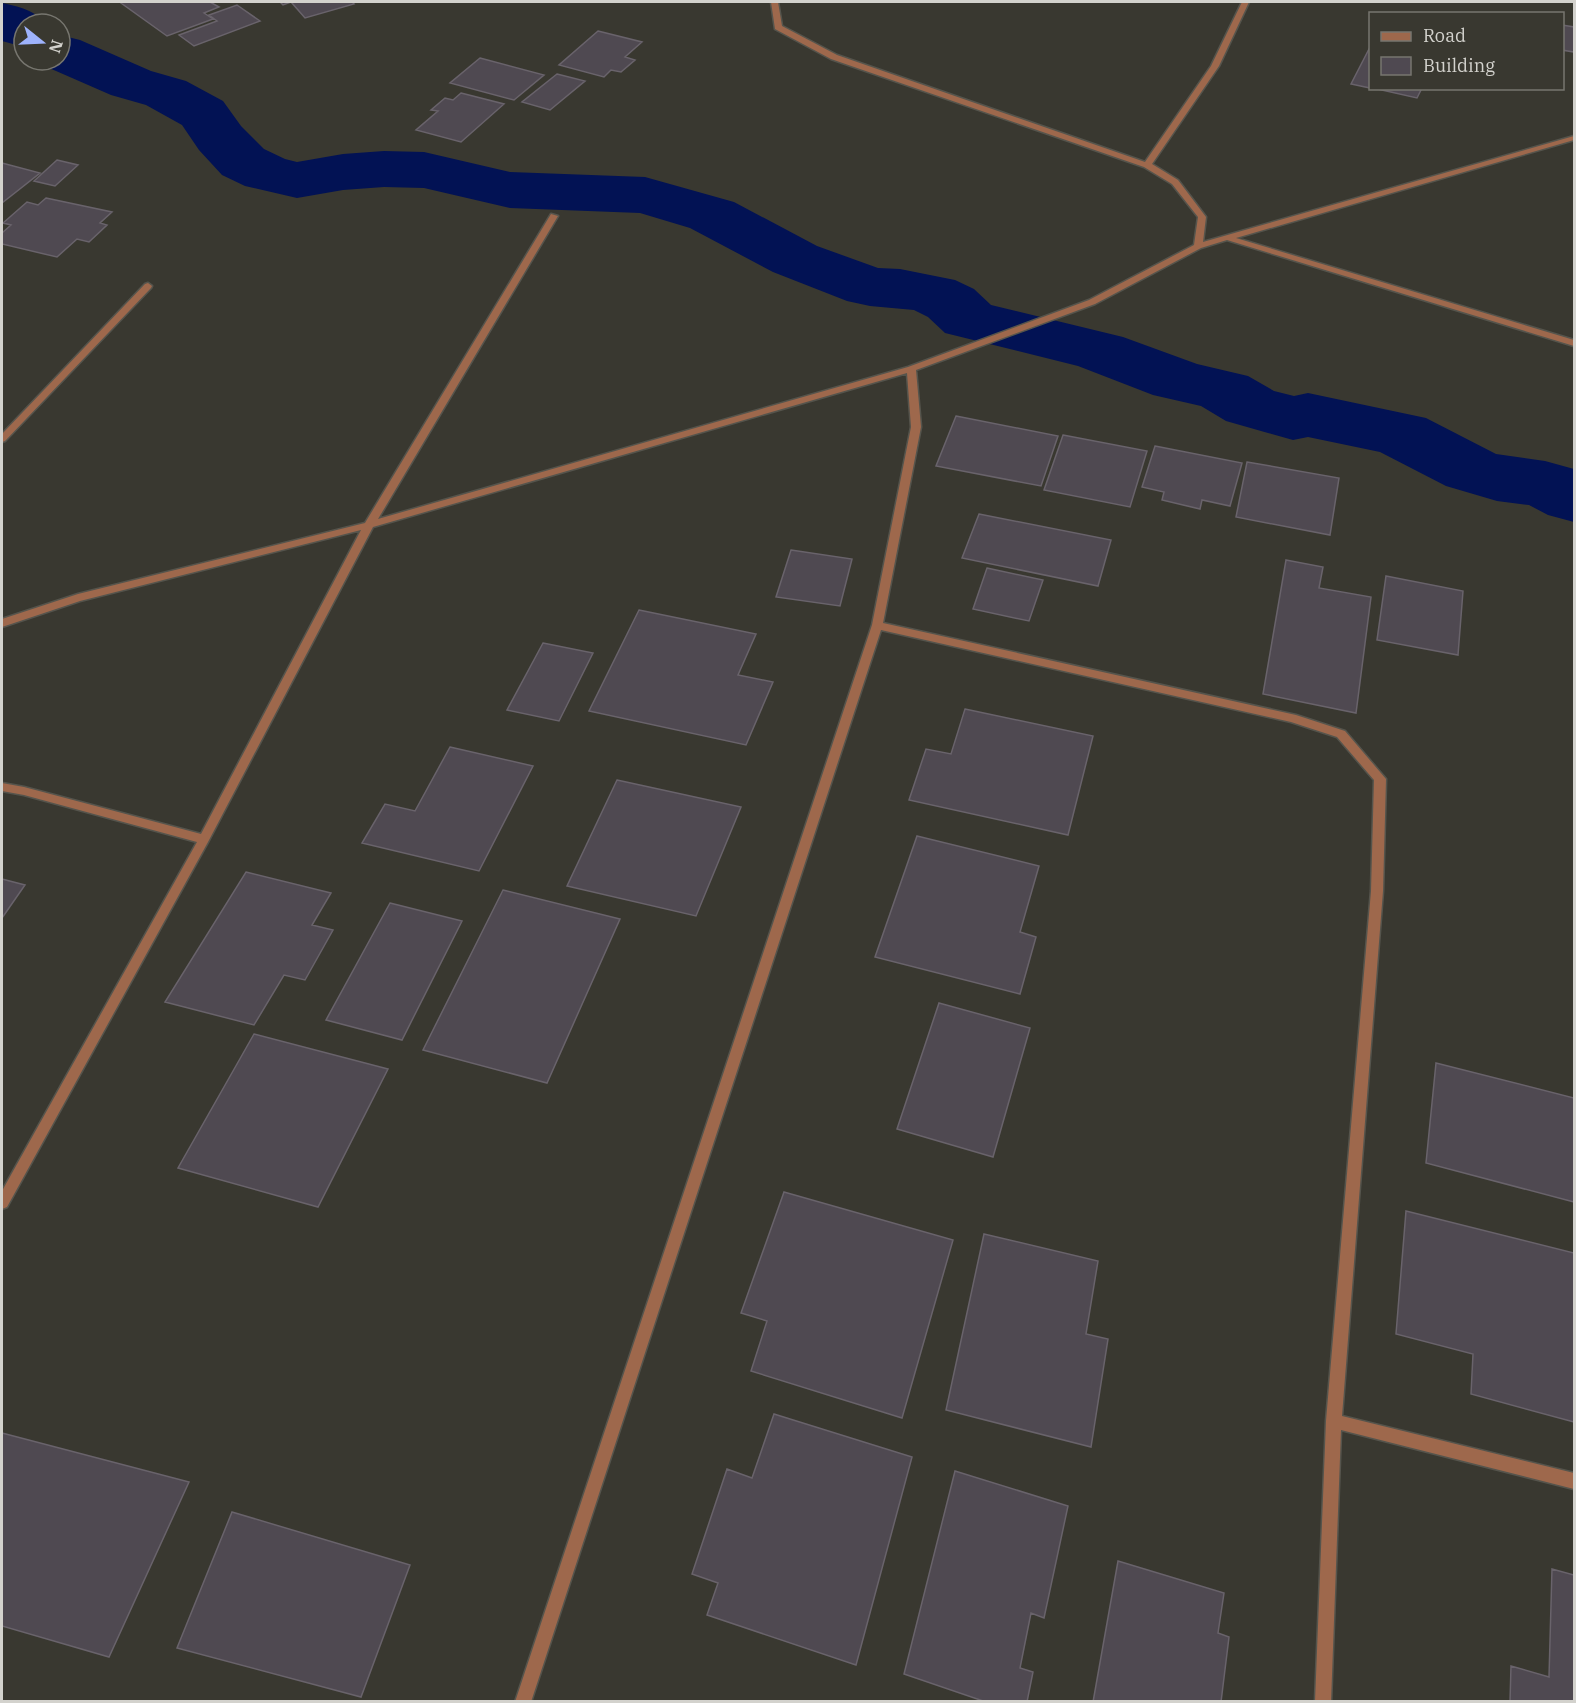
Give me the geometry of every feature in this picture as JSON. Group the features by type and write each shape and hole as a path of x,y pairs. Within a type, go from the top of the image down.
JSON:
{"street":[{"path":"774,2 778,27 834,57 1147,165 1174,182 1202,217 1198,246"},
{"path":"1147,165 1215,66 1246,2"},
{"path":"2,622 78,598 369,525 911,369 1092,302 1198,246 1575,138"},
{"path":"2,1203 204,838 369,525 554,216"},
{"path":"1228,238 1575,343"},
{"path":"2,439 148,286"},
{"path":"523,1701 877,625 916,427 911,369"},
{"path":"877,625 1292,718 1341,734 1380,779 1377,891 1334,1420 1323,1701"},
{"path":"2,787 204,838"},
{"path":"1334,1420 1575,1481"}],"building":[{"path":"210,2 219,7 204,13 213,19 167,36 121,3"},
{"path":"291,2 352,2 354,4 305,18"},
{"path":"237,5 260,21 194,46 179,35 217,21 209,15"},
{"path":"1564,25 1574,27 1574,52 1564,50"},
{"path":"598,31 642,42 625,57 635,60 621,72 611,70 604,77 559,65"},
{"path":"1369,49 1369,88 1351,84"},
{"path":"480,58 544,75 514,100 450,83"},
{"path":"557,74 585,81 550,110 522,102"},
{"path":"1382,90 1421,90 1417,98"},
{"path":"461,93 504,104 461,142 416,130 438,111 431,110 445,98 453,100"},
{"path":"57,160 78,165 55,186 34,181"},
{"path":"2,163 40,173 2,203"},
{"path":"46,198 112,212 100,223 107,225 89,242 77,239 57,257 2,244 2,233 11,225 3,223 27,202 38,205"},
{"path":"956,416 1058,436 1041,486 936,466"},
{"path":"1063,435 1147,451 1130,507 1044,490"},
{"path":"1155,446 1242,463 1230,506 1202,500 1200,509 1162,500 1164,492 1142,487"},
{"path":"1247,462 1339,478 1330,535 1236,517"},
{"path":"979,514 1111,540 1098,586 962,558"},
{"path":"791,550 852,559 840,606 776,597"},
{"path":"1286,560 1323,567 1319,588 1371,597 1356,713 1263,694"},
{"path":"987,568 1043,580 1029,621 973,609"},
{"path":"1386,576 1463,591 1458,655 1377,640"},
{"path":"639,610 756,634 738,675 773,682 746,745 589,711"},
{"path":"543,643 593,653 559,721 507,710"},
{"path":"965,709 1093,736 1068,835 909,800 926,749 951,754"},
{"path":"450,747 533,766 479,871 362,843 385,804 415,811"},
{"path":"617,780 741,807 696,916 567,886"},
{"path":"917,836 1039,866 1020,932 1036,937 1020,994 875,957"},
{"path":"246,872 331,893 312,925 333,930 305,980 284,975 254,1025 165,1002"},
{"path":"2,879 25,885 2,918"},
{"path":"503,890 620,919 547,1083 423,1050"},
{"path":"390,903 462,921 402,1040 326,1020"},
{"path":"939,1003 1030,1028 993,1157 897,1129"},
{"path":"254,1034 388,1069 318,1207 178,1168"},
{"path":"1436,1063 1574,1098 1574,1202 1426,1163"},
{"path":"784,1192 953,1240 902,1418 751,1371 767,1321 741,1313"},
{"path":"1406,1211 1574,1253 1574,1422 1471,1394 1473,1354 1396,1334"},
{"path":"984,1234 1098,1261 1086,1334 1108,1339 1091,1447 946,1410"},
{"path":"774,1414 912,1457 856,1665 707,1615 718,1583 692,1574 727,1469 752,1478"},
{"path":"2,1433 189,1482 109,1657 2,1626"},
{"path":"955,1471 1068,1506 1044,1618 1031,1613 1020,1668 1033,1672 1027,1702 986,1702 904,1674"},
{"path":"232,1512 410,1565 361,1697 177,1648"},
{"path":"1118,1561 1224,1593 1218,1633 1229,1637 1221,1702 1093,1702"},
{"path":"1552,1569 1574,1575 1574,1702 1510,1702 1511,1666 1549,1677"}],"waterway":[{"path":"2,19 12,24"},
{"path":"72,57 131,83 166,93 203,113 220,138 243,162 266,173 297,180 343,172 384,169 424,170 510,190 645,195 712,215 795,259 870,287 900,288 932,294 951,303 968,319 997,328 1099,351 1177,380 1224,391 1250,406 1293,418 1308,415 1401,434 1471,470 1497,478 1545,484 1574,498"}]}
